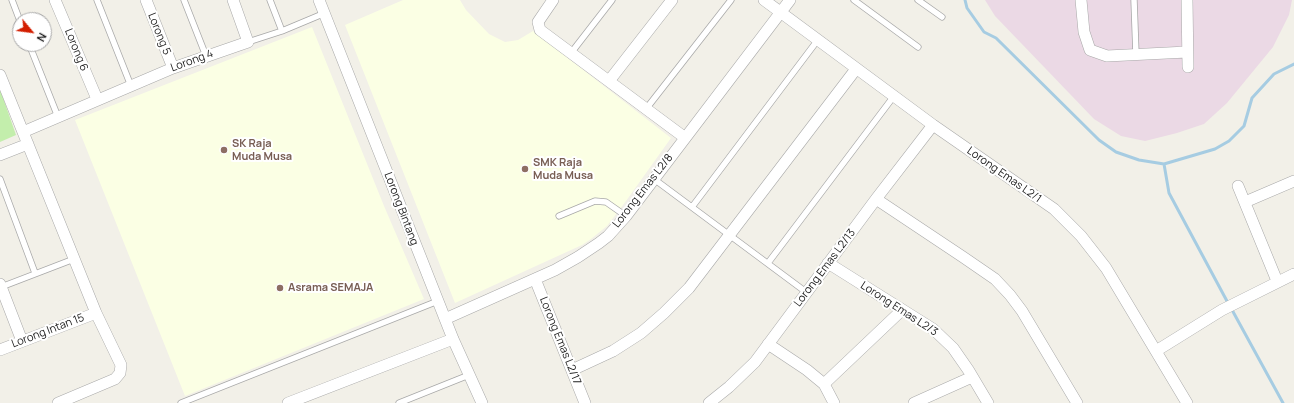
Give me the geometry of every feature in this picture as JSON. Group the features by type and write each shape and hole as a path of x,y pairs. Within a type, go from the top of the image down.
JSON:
{"street":[{"name":"Lorong 6","path":"56,0 97,99"},
{"name":"Lorong 5","path":"146,0 173,68"},
{"path":"232,0 248,42"},
{"name":"Lorong Bintang","path":"320,0 453,339 482,403"},
{"path":"553,0 538,22 540,30 684,137"},
{"path":"609,81 672,0"},
{"name":"Lorong Emas L2/1","path":"764,0 933,126 1054,209 1081,236 1106,268 1187,403"},
{"name":"Lorong Emas L2/8","path":"445,319 561,267 599,243 615,229 790,0"},
{"path":"1081,0 1084,32 1090,50 1107,56 1188,52"},
{"path":"1187,0 1188,67"},
{"name":"Lorong 4","path":"23,132 97,99 173,68 248,42"},
{"path":"572,370 613,352 641,333 689,288 856,69"},
{"path":"0,75 96,313 121,365 120,373 115,379 58,403"},
{"name":"Lorong Emas L2/13","path":"709,403 729,387 755,362 876,199 933,126"},
{"path":"0,155 28,144"},
{"path":"1245,202 1294,181"},
{"path":"1238,186 1278,281"},
{"path":"876,199 963,257 1000,285 1010,295 1022,311 1077,403"},
{"name":"Lorong Emas L2/3","path":"828,263 938,333 953,348 988,403"},
{"path":"1156,351 1222,310 1294,274"},
{"name":"Lorong Emas L2/17","path":"535,279 585,403"},
{"path":"0,285 22,341"},
{"path":"824,384 902,310"},
{"name":"Lorong Intan 15","path":"0,350 96,313"},
{"path":"288,403 305,400 453,339"},
{"path":"768,344 807,370 824,384 834,403"},
{"path":"914,403 972,377"}],"lane":[{"path":"12,0 17,12"},
{"path":"98,0 131,86"},
{"path":"184,0 206,56"},
{"path":"270,0 282,31"},
{"path":"571,53 612,0"},
{"path":"646,109 731,0"},
{"path":"854,0 918,47"},
{"path":"918,0 942,17"},
{"path":"1134,0 1136,54"},
{"path":"248,42 282,31 325,13"},
{"path":"692,207 818,40"},
{"path":"32,52 58,117"},
{"path":"768,263 894,96"},
{"path":"0,179 36,274"},
{"path":"653,179 806,292"},
{"path":"559,216 595,201 606,202 626,216"},
{"path":"0,285 36,274 74,259"},
{"path":"181,403 438,301"},
{"path":"399,403 469,375"}],"shaded area":[{"name":"SMK Raja Muda Musa","path":"403,0 460,0 466,10 489,34 505,42 518,40 533,31 671,138 607,226 591,239 582,245 455,303 345,25"},
{"path":"985,0 1292,0 1289,15 1273,47 1227,103 1204,124 1145,141 1121,136 1094,119 995,16"},
{"path":"312,27 384,206 424,299 185,396 75,120"}],"green space":[{"path":"0,89 16,135 0,142"}],"waterway":[{"path":"965,0 967,8 984,32 996,38 1099,140 1116,152 1139,160 1164,164 1215,149 1229,141 1244,126 1252,98 1274,74 1294,64"},
{"path":"1164,164 1169,193 1228,303"},
{"path":"1231,308 1283,403"}],"place":[{"name":"SK Raja Muda Musa","path":"224,150"},
{"name":"SMK Raja Muda Musa","path":"525,169"},
{"name":"Asrama SEMAJA","path":"280,288"}]}
